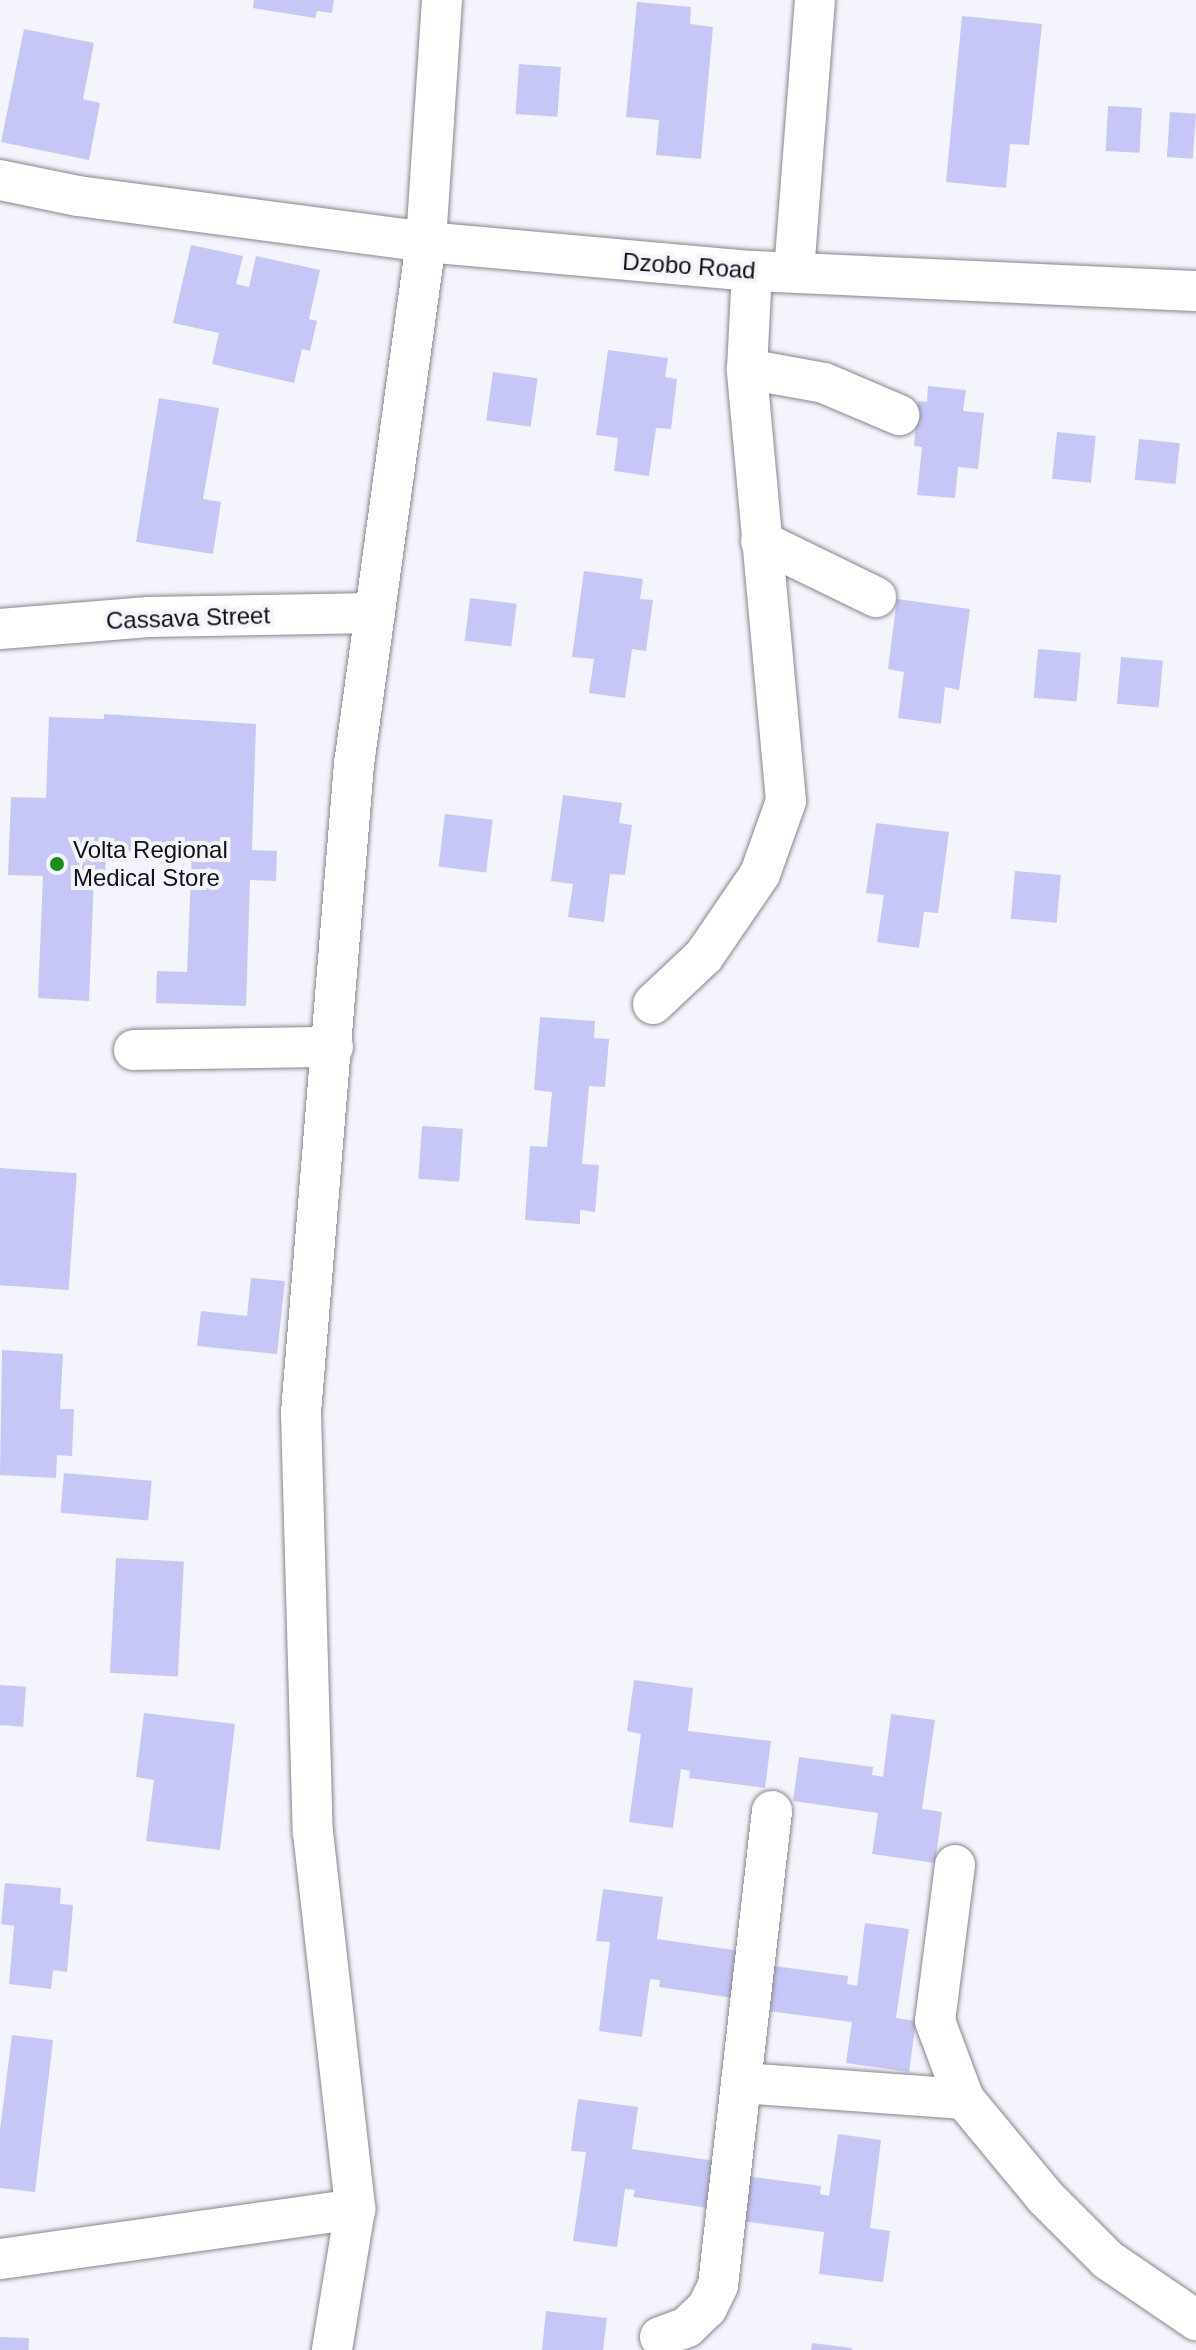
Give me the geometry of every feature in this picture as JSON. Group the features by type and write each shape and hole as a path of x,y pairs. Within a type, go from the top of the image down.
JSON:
{"street":[{"path":"332,2350 355,2209 313,1832 301,1413 354,764 426,242 442,0"},
{"path":"794,272 815,0"},
{"name":"Dzobo Road","path":"0,180 78,196 426,242 752,271 1196,291"},
{"path":"653,1004 704,956 760,874 786,801 747,369 752,271"},
{"path":"747,369 824,383 899,415"},
{"path":"761,541 876,597"},
{"name":"Cassava Street","path":"0,629 149,617 375,613"},
{"path":"134,1050 333,1047"},
{"path":"660,2337 687,2327 714,2298 772,1811"},
{"path":"955,1865 935,2021 964,2099 1045,2197 1108,2260 1196,2320"},
{"path":"741,2083 964,2099"},
{"path":"0,2259 355,2209"}],"building":[{"path":"254,0 334,0 332,13 317,11 315,18 253,8"},
{"path":"637,2 691,7 690,24 713,27 701,159 656,155 659,120 626,117"},
{"path":"962,16 1042,24 1029,145 1010,144 1006,188 946,182"},
{"path":"24,29 94,43 83,99 100,103 89,160 1,142"},
{"path":"519,64 561,67 557,117 516,114"},
{"path":"1108,106 1142,108 1140,153 1106,151"},
{"path":"1170,112 1196,114 1193,159 1167,157"},
{"path":"191,245 243,256 236,284 249,287 256,256 320,270 309,319 317,321 310,351 302,349 294,383 212,364 219,333 173,323"},
{"path":"608,350 668,358 665,377 677,379 671,429 656,428 649,476 614,471 618,438 596,435"},
{"path":"493,372 538,378 531,427 486,421"},
{"path":"928,386 966,390 963,411 984,413 978,469 958,467 955,498 917,495 922,447 914,446 918,401 927,402"},
{"path":"159,398 219,408 203,499 221,502 213,554 136,542"},
{"path":"1057,432 1096,436 1091,483 1052,479"},
{"path":"1139,439 1180,443 1175,484 1135,480"},
{"path":"584,571 643,579 640,599 653,600 646,651 632,649 625,698 589,693 594,659 572,657"},
{"path":"470,598 517,604 511,646 465,641"},
{"path":"897,599 970,609 959,690 945,687 941,724 898,718 904,672 888,669"},
{"path":"1038,649 1081,653 1077,702 1034,698"},
{"path":"1121,657 1163,661 1159,707 1117,704"},
{"name":"Volta Regional Medical Store","path":"104,714 256,724 252,850 277,851 276,881 250,880 246,1006 156,1003 157,971 187,972 192,853 106,851 105,877 94,877 89,1001 38,998 43,876 8,875 11,797 46,798 49,717 104,719"},
{"path":"563,795 622,803 619,823 632,825 625,875 610,874 604,922 568,917 573,884 551,881"},
{"path":"445,814 493,820 486,872 439,867"},
{"path":"876,823 949,832 938,913 924,912 919,948 877,942 884,895 866,893"},
{"path":"1015,871 1061,875 1057,923 1011,919"},
{"path":"540,1017 595,1021 594,1038 609,1039 605,1087 589,1086 582,1164 599,1165 595,1212 580,1210 580,1224 525,1220 530,1146 547,1147 552,1092 534,1090"},
{"path":"422,1126 463,1129 459,1182 418,1179"},
{"path":"0,1168 77,1173 69,1290 0,1285"},
{"path":"251,1278 285,1281 277,1354 197,1346 201,1311 247,1316"},
{"path":"2,1350 63,1354 60,1409 74,1409 72,1456 57,1455 56,1478 0,1475"},
{"path":"64,1473 152,1481 148,1521 61,1513"},
{"path":"116,1558 184,1562 178,1676 110,1673"},
{"path":"634,1680 693,1688 688,1731 771,1741 765,1788 689,1778 690,1771 681,1769 673,1828 629,1822 641,1734 627,1731"},
{"path":"0,1685 26,1687 23,1727 0,1725"},
{"path":"144,1713 235,1724 220,1850 146,1841 154,1780 136,1777"},
{"path":"891,1714 935,1720 922,1809 942,1812 935,1863 872,1854 878,1813 793,1801 799,1757 873,1767 872,1775 883,1777"},
{"path":"5,1883 61,1888 60,1904 73,1905 67,1972 53,1970 51,1989 9,1984 14,1926 1,1924"},
{"path":"603,1889 663,1897 657,1939 740,1951 734,1998 659,1987 660,1980 650,1979 642,2037 599,2031 610,1942 596,1941"},
{"path":"865,1923 909,1929 896,2018 916,2021 909,2072 846,2063 852,2022 768,2011 774,1966 848,1976 847,1984 857,1986"},
{"path":"12,2035 53,2040 35,2192 0,2188 0,2130"},
{"path":"578,2099 638,2107 632,2149 716,2161 709,2208 633,2197 635,2190 625,2189 617,2247 573,2241 586,2152 571,2151"},
{"path":"838,2134 881,2140 870,2228 890,2231 883,2282 819,2274 824,2232 741,2221 746,2176 821,2186 820,2194 829,2196"},
{"path":"546,2311 607,2318 603,2350 542,2350"},
{"path":"0,2337 29,2338 29,2350 0,2350"},
{"path":"812,2343 852,2348 852,2350 811,2350"}],"place":[{"name":"Volta Regional Medical Store","path":"57,864"}]}
